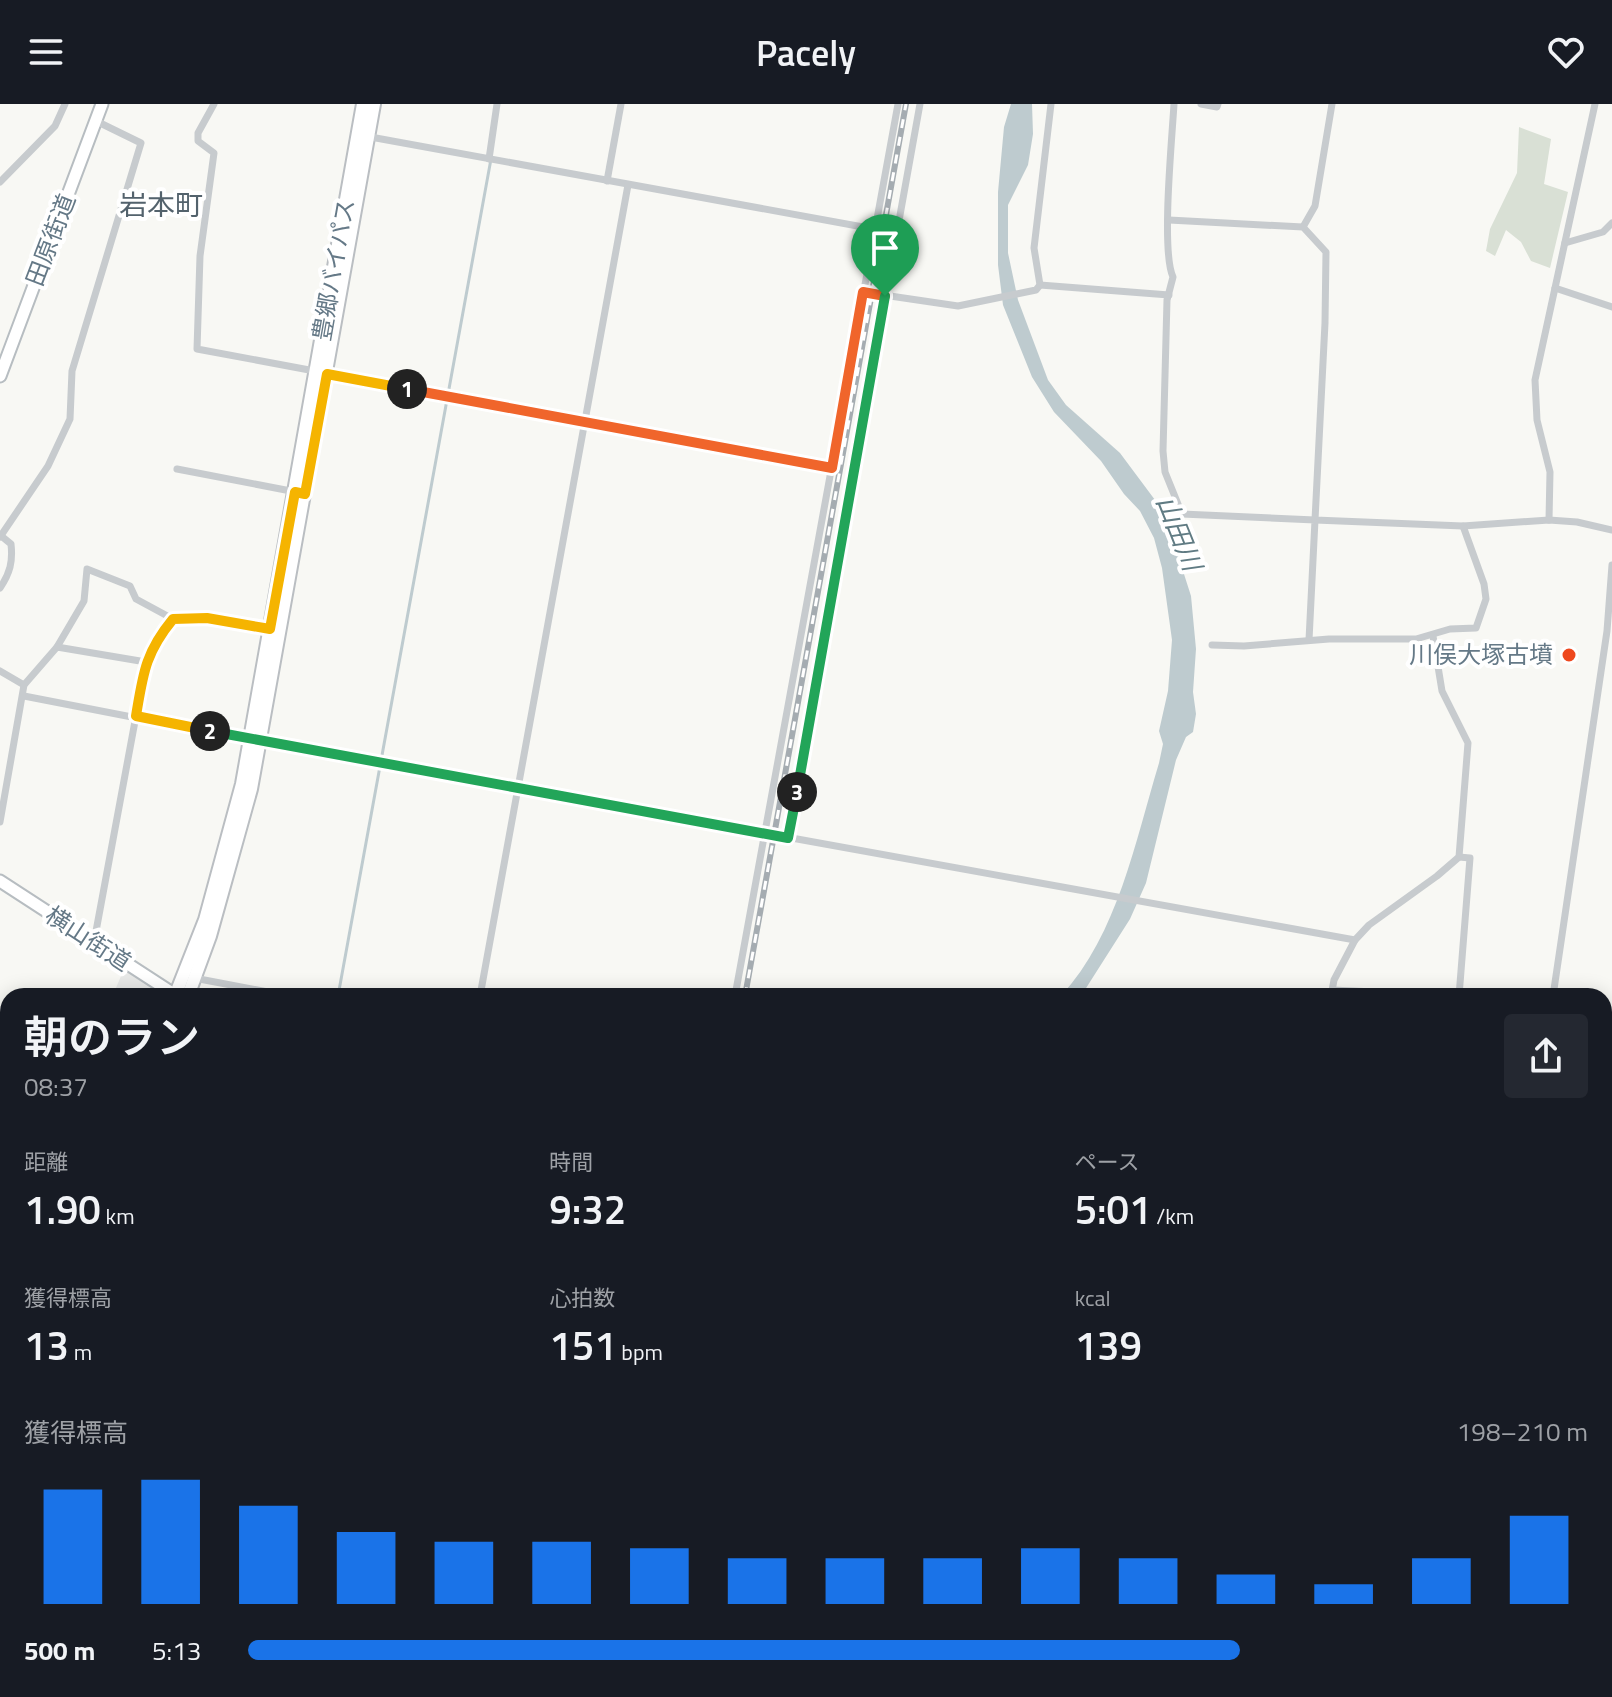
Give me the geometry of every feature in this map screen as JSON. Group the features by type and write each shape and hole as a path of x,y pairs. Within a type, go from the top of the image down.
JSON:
{"main road":[{"name":"豊郷バイパス","path":"363,104 364,136"},
{"name":"豊郷バイパス","path":"184,988 190,977 256,740 364,136 374,104"}],"street":[{"path":"0,182 55,126 65,104"},
{"name":"田原街道","path":"0,376 102,104"},
{"path":"214,104 198,133 198,141 214,153 200,256 197,349 832,468"},
{"path":"489,159 497,104"},
{"path":"607,181 621,104"},
{"path":"736,988 898,104"},
{"path":"788,838 920,104"},
{"path":"1038,288 1034,248 1051,104"},
{"path":"1174,104 1169,220 1169,268 1173,277 1169,295 1163,451 1165,472 1182,514 1463,526 1549,520 1577,522 1612,530"},
{"path":"1201,104 1217,107 1218,104"},
{"path":"1303,227 1315,206 1332,104"},
{"path":"1549,520 1550,472 1537,420 1535,380 1595,104"},
{"path":"0,588 12,560 11,544 0,535 48,466 70,419 72,371 141,143 96,121"},
{"path":"364,136 874,229"},
{"path":"482,988 628,185"},
{"path":"1169,220 1303,227 1326,252 1309,640"},
{"path":"1565,243 1603,232 1612,223"},
{"path":"863,292 958,306 1038,288 1169,295"},
{"path":"1555,288 1612,307"},
{"path":"177,469 300,493"},
{"path":"1212,645 1416,639 1450,629 1476,628 1486,599 1484,584 1463,526"},
{"path":"1554,988 1607,631 1612,565"},
{"path":"0,822 24,685 57,647 84,601 87,569 130,586 136,599 173,619 207,618 275,630"},
{"path":"94,942 146,662 156,639 173,619"},
{"path":"1433,636 1442,691 1468,743 1459,857"},
{"path":"57,647 146,662"},
{"path":"0,671 24,685"},
{"path":"24,696 1355,940"},
{"path":"1333,988 1355,940 1369,925 1459,857 1470,858 1460,988"},
{"name":"横山街道","path":"0,881 166,988"},
{"path":"190,977 247,988"}],"shaded area":[{"path":"1011,104 1032,104 1033,134 1028,165 1008,205 1008,253 1018,300 1048,380 1066,405 1120,453 1155,500 1176,549 1191,596 1196,649 1193,732 1186,737 1176,760 1146,883 1130,919 1086,988 1067,988 1097,945 1111,916 1132,855 1163,744 1159,731 1168,691 1172,640 1162,568 1154,538 1140,511 1101,461 1054,412 1032,377 1003,305 998,265 998,192 1004,127"},
{"path":"1519,127 1551,139 1544,184 1568,192 1550,268 1531,261 1521,242 1506,230 1495,256 1486,251 1490,229 1517,173"},
{"path":"124,969 153,987 152,988 116,988"}],"waterway":[{"path":"339,988 491,159"}],"railway":[{"path":"746,988 906,104"}],"place":[{"name":"川俣大塚古墳","path":"1569,655"}],"district":[{"name":"岩本町","path":"161,205"}],"route":[{"path":"863,292 885,296 788,838 250,740 136,716 146,662 156,639 173,619 207,618 270,629 295,492 305,494 327,374 832,468 863,292"}],"water label":[{"name":"山田川","path":"1179,533"}]}
